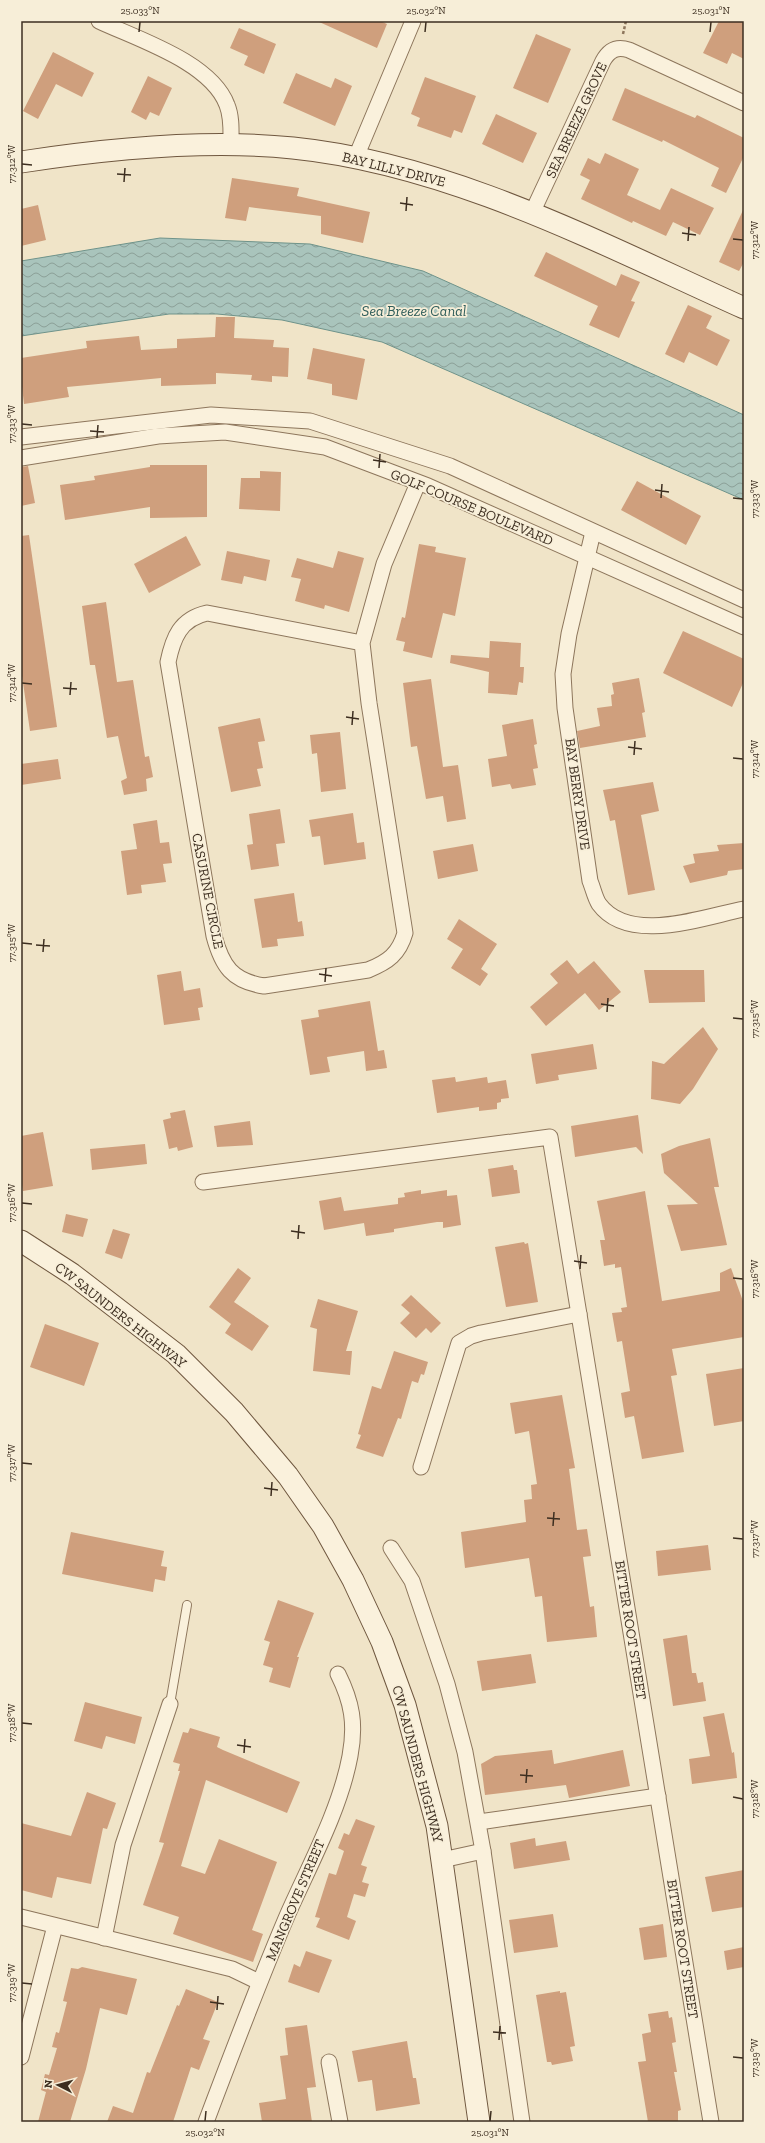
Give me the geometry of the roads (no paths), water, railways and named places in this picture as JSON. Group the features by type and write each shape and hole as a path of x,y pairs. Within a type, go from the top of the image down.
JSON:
{"main road":[{"name":"BAY LILLY DRIVE","path":"21,162 133,149 231,144 293,148 356,157 464,188 532,214 744,308"},
{"name":"CW SAUNDERS HIGHWAY","path":"21,1241 72,1274 176,1354 234,1412 288,1476 323,1526 353,1580 382,1642 405,1704 436,1826 479,2122"}],"street":[{"path":"99,21 184,60 209,79 220,91 228,105 231,144"},
{"path":"356,157 413,21"},
{"name":"SEA BREEZE GROVE","path":"532,214 603,61 610,52 621,48 629,50 744,103"},
{"name":"GOLF COURSE BOULEVARD","path":"21,437 211,415 310,421 450,466 744,600"},
{"name":"GOLF COURSE BOULEVARD","path":"21,458 158,436 225,432 325,447 418,483 587,556 744,627"},
{"name":"CASURINE CIRCLE","path":"362,642 207,614 194,616 185,623 172,643 168,662 214,936 219,952 237,979 250,984 264,986 368,970 385,964 399,950 403,942 406,933 369,703 362,642 384,564 418,483"},
{"name":"BAY BERRY DRIVE","path":"593,532 563,674 565,708 590,881 599,904 620,922 636,926 655,927 744,909"},
{"name":"BITTER ROOT STREET","path":"203,1182 550,1138 711,2122"},
{"path":"421,1467 459,1343 471,1336 481,1333 579,1314"},
{"path":"391,1548 412,1581 430,1630 465,1752 484,1851 522,2122"},
{"name":"MANGROVE STREET","path":"206,2122 259,1982 335,1806 346,1773 351,1754 352,1709 338,1674"},
{"path":"104,1938 123,1845 170,1704"},
{"path":"479,1822 658,1796"},
{"path":"442,1860 484,1851"},
{"path":"21,1917 232,1969 259,1982"},
{"path":"21,2057 55,1926"},
{"path":"329,2062 340,2122"}],"lane":[{"path":"170,1704 187,1605"}],"water":[{"name":"Sea Breeze Canal","path":"160,238 310,244 423,271 744,415 744,500 382,342 282,320 217,314 169,314 21,336 21,261"}]}
